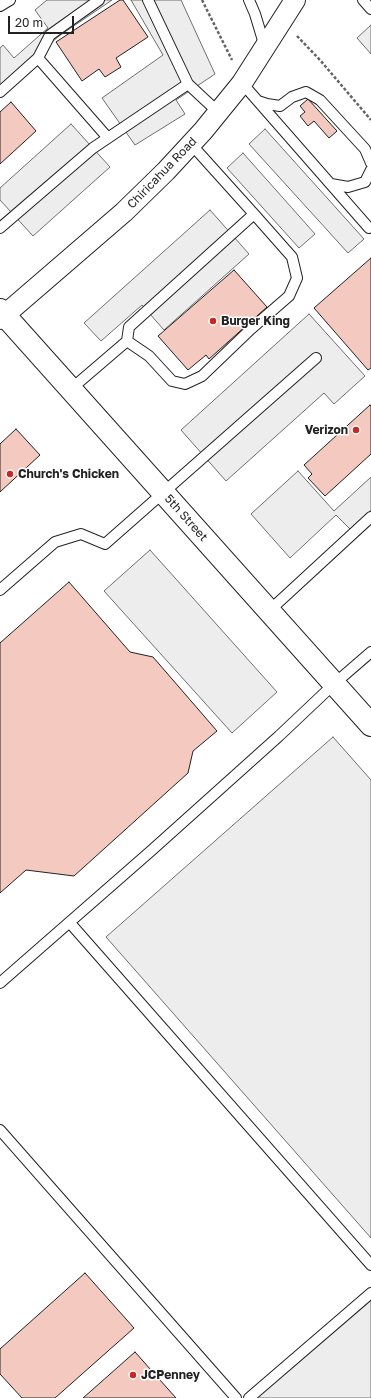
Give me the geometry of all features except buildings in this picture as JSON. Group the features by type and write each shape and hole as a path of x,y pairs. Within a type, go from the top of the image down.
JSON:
{"street":[{"name":"Chiricahua Road","path":"2,315 124,212 166,171 191,144 242,83 295,0"},
{"name":"5th Street","path":"2,315 71,389 371,725"}],"lane":[{"path":"0,6 10,0"},
{"path":"0,92 38,58 50,35 99,0"},
{"path":"148,0 188,84 218,112"},
{"path":"249,0 255,14 265,48"},
{"path":"363,0 371,10"},
{"path":"38,58 108,138"},
{"path":"242,83 369,228"},
{"path":"0,228 93,148 188,84"},
{"path":"258,101 280,106 292,97 306,92 320,100 365,149 371,163"},
{"path":"127,341 148,356 172,380 185,384 202,376 251,329 289,296 297,278 292,257 191,144"},
{"path":"331,184 348,187 365,182 371,170"},
{"path":"71,389 127,341 129,327 254,214"},
{"path":"0,590 55,542 80,534 106,544 316,358"},
{"path":"269,611 371,517"},
{"path":"0,983 70,923 371,652"},
{"path":"70,923 371,1265"},
{"path":"0,1130 236,1398"},
{"path":"249,1398 371,1293"}],"path":[{"path":"202,0 234,64"},
{"path":"297,36 320,60 371,120"}],"shaded area":[{"path":"47,0 112,0 59,36 0,87 0,48 3,45 14,58 48,28 35,10"},
{"path":"131,0 181,0 215,74 176,100 185,114 135,145 102,98 163,55"},
{"path":"371,25 371,54 357,38"},
{"path":"71,124 110,167 33,236 0,200 0,188"},
{"path":"265,129 364,239 348,253 249,144"},
{"path":"243,153 315,234 299,248 227,168"},
{"path":"210,210 249,254 164,330 142,305 101,341 84,323"},
{"path":"309,314 365,376 334,404 324,393 226,481 181,430"},
{"path":"298,471 334,511 371,477 371,510 350,529 336,515 290,558 251,514"},
{"path":"150,550 277,692 232,733 104,591"},
{"path":"333,737 371,780 371,1238 106,937"},
{"path":"371,1293 371,1398 249,1398"}],"place":[{"name":"Burger King","path":"213,321"},
{"name":"Verizon","path":"356,430"},
{"name":"Church's Chicken","path":"10,474"},
{"name":"JCPenney","path":"133,1375"}]}
